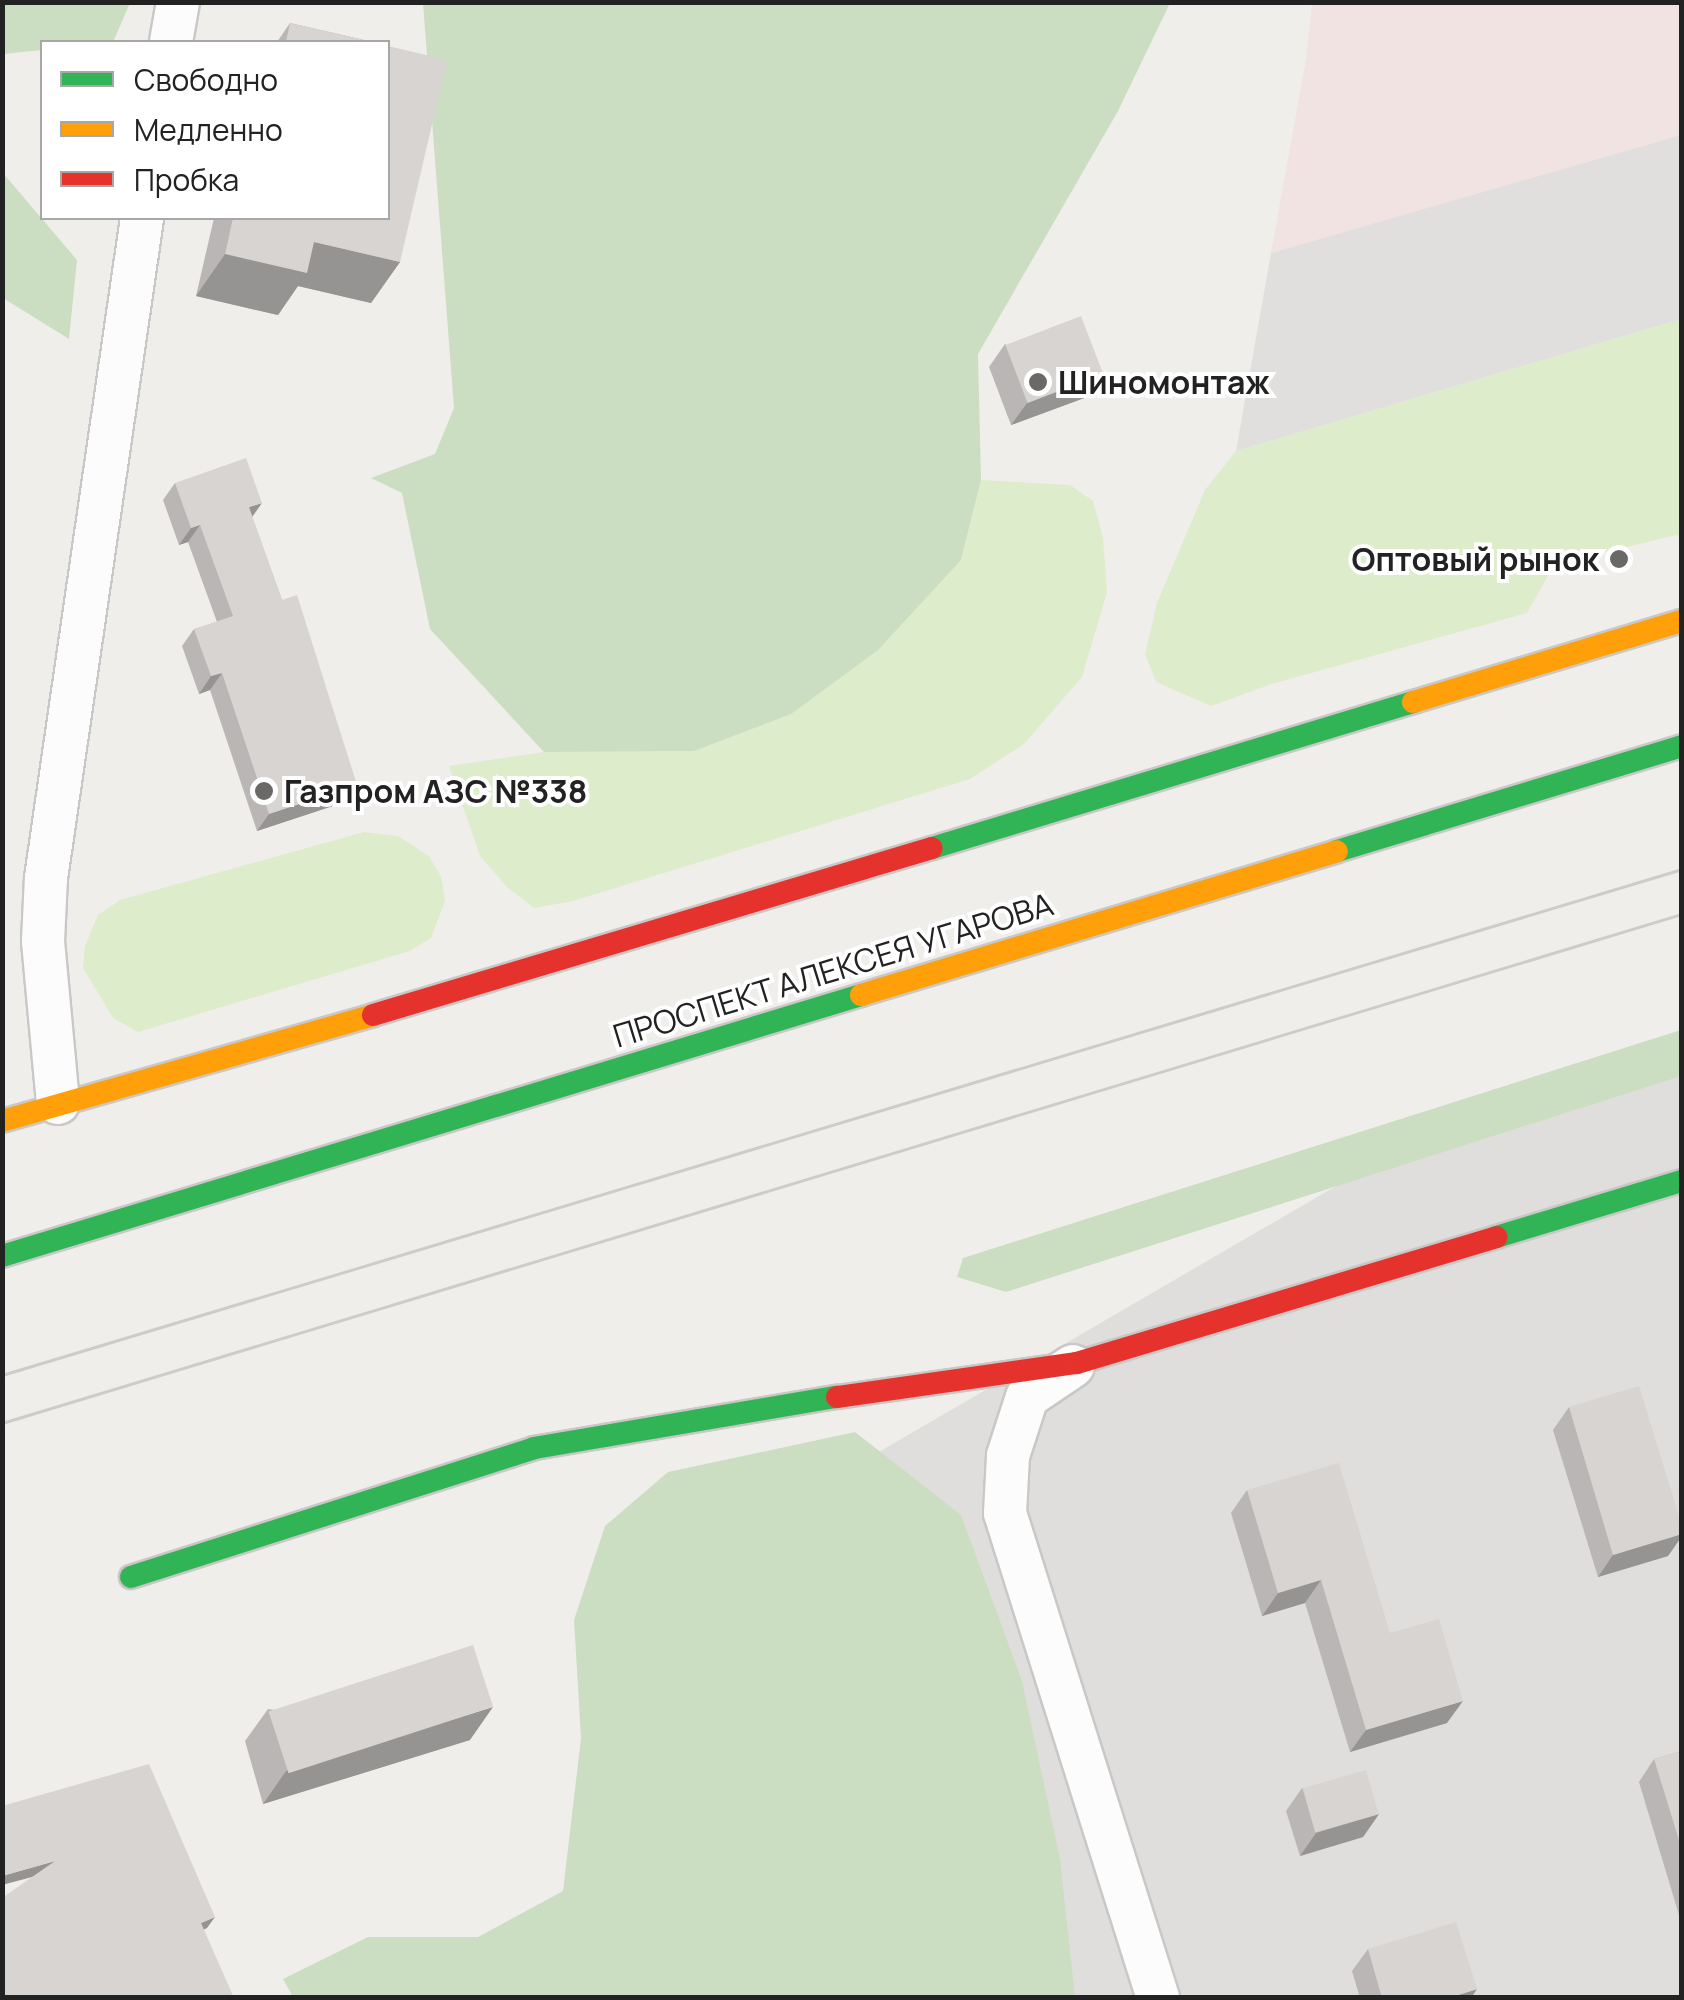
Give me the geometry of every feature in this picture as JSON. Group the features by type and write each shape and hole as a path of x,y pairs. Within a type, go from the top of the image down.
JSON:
{"main road":[{"path":"2,1121 500,978 1682,621"},
{"name":"ПРОСПЕКТ АЛЕКСЕЯ УГАРОВА","path":"2,1256 1682,746"},
{"path":"131,1577 534,1448 1077,1363 1682,1181"}],"street":[{"path":"171,40 178,2"},
{"path":"58,1103 43,941 46,878 142,220"},
{"path":"1077,1363 1027,1398 1008,1456 1005,1513 1158,1998"}],"shaded area":[{"path":"1312,3 1681,3 1681,135 1271,253 1306,59"},
{"path":"1681,135 1681,319 1236,451 1271,253"},
{"path":"1681,1069 1681,1997 879,1997 736,1535 1391,1154"}],"green space":[{"path":"3,2 130,3 114,40 40,40 40,50 3,54"},
{"path":"423,3 1170,3 1118,111 978,354 981,480 961,560 878,650 791,714 694,751 544,752 430,629 402,493 371,478 435,454 454,408"},
{"path":"3,173 77,260 69,339 3,298"},
{"path":"1681,319 1681,538 1676,535 1554,565 1527,613 1272,684 1211,706 1156,682 1145,654 1157,603 1205,490 1236,451"},
{"path":"981,480 1070,485 1093,501 1103,537 1107,592 1082,677 1024,744 970,779 573,901 534,908 507,887 480,856 449,766 544,752 694,751 961,561"},
{"path":"364,832 398,836 429,856 441,876 445,901 431,938 410,951 138,1032 113,1018 83,968 85,946 98,915 120,900"},
{"path":"1681,1030 1681,1076 1006,1292 957,1277 963,1258"},
{"path":"855,1432 961,1515 1022,1681 1060,1859 1075,1997 293,1997 283,1979 368,1937 478,1937 563,1891 581,1738 574,1620 605,1526 668,1472"}],"building":[{"path":"290,23 364,40 286,40"},
{"path":"390,46 447,60 400,262 314,242 307,273 225,254 233,220 390,220"},
{"path":"1081,316 1103,374 1028,403 1005,345"},
{"path":"246,458 262,503 249,507 282,600 297,595 357,785 269,814 222,673 211,676 194,629 233,616 200,525 191,528 175,483"},
{"path":"1639,1386 1682,1534 1613,1555 1569,1407"},
{"path":"1339,1463 1390,1633 1439,1619 1463,1701 1366,1730 1321,1580 1278,1593 1247,1490"},
{"path":"473,1645 493,1707 289,1773 269,1711"},
{"path":"1682,1751 1682,1850 1654,1759"},
{"path":"149,1764 215,1917 201,1923 234,1998 2,1998 2,1898 55,1861 2,1876 2,1806"},
{"path":"1366,1770 1379,1814 1315,1832 1303,1788"},
{"path":"1456,1922 1477,1989 1449,1998 1382,1998 1368,1949"}],"tram line":[{"path":"2,1375 1682,869"},
{"path":"2,1423 1682,914"}],"traffic: fast":[{"path":"932,848 1413,702"},
{"path":"1337,851 1682,746"},
{"path":"2,1256 861,995"},
{"path":"1496,1237 1682,1181"},
{"path":"131,1577 534,1448 837,1397"}],"traffic: slow":[{"path":"1413,702 1682,621"},
{"path":"861,995 1337,851"},
{"path":"2,1121 373,1015"}],"traffic: jam":[{"path":"373,1015 932,848"},
{"path":"837,1397 1077,1363 1496,1237"}],"place":[{"name":"Шиномонтаж","path":"1038,382"},
{"name":"Оптовый рынок","path":"1619,559"},
{"name":"Газпром АЗС №338","path":"264,791"}]}
